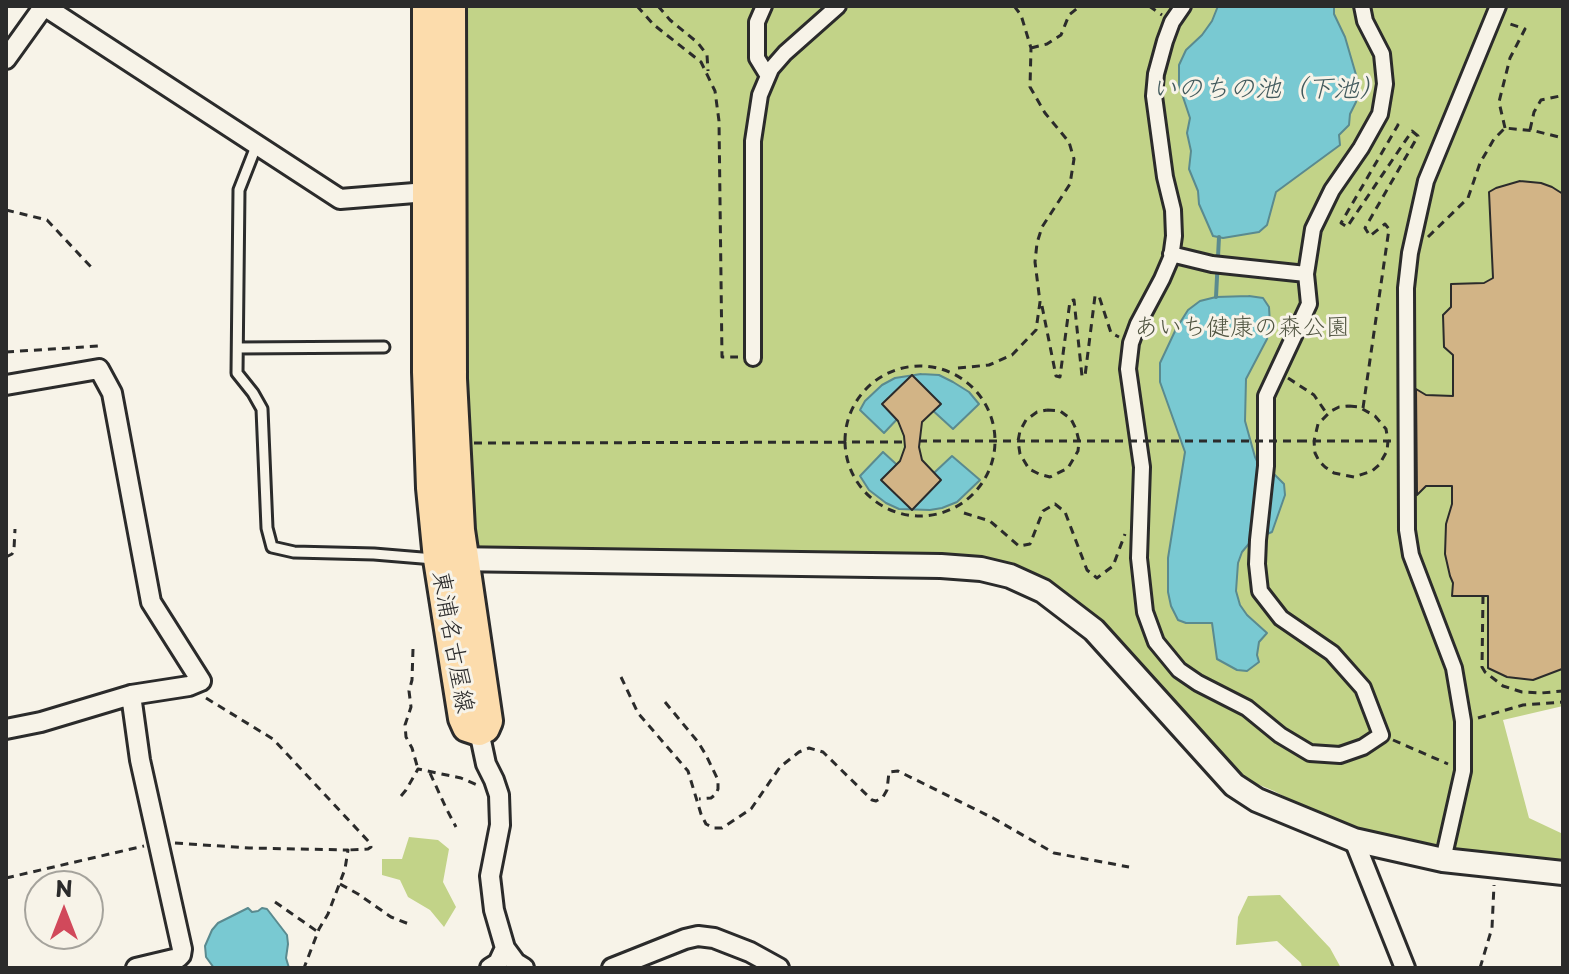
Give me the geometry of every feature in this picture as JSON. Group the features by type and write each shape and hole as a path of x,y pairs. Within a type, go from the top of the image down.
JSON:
{"main road":[{"name":"東浦名古屋線","path":"427,6 431,488 451,559 463,718 467,727 479,731"},
{"name":"東浦名古屋線","path":"451,6 452,379 460,530 451,559"}],"street":[{"path":"6,59 44,6 340,199 427,192"},
{"path":"764,6 757,22 757,58 768,76"},
{"path":"753,358 753,141 760,95 771,69 785,53 838,6"},
{"path":"1183,6 1172,22 1165,41 1154,96 1165,177 1173,210 1174,236 1162,279 1131,343 1128,369 1142,467 1139,558 1145,612 1156,642 1179,670 1247,708 1280,735 1310,753 1340,755 1363,747 1381,735 1363,688 1332,653 1281,618 1260,591 1257,564 1266,466 1266,396 1309,304 1306,274 1313,229 1332,190 1380,114 1385,84 1382,54 1365,21 1362,6"},
{"path":"1443,860 1463,771 1463,721 1454,668 1411,555 1407,530 1406,288 1410,253 1426,181 1496,12"},
{"path":"1171,254 1212,264 1306,274"},
{"path":"6,385 99,369 112,393 151,602 201,681 189,686 131,695 41,722 6,729"},
{"path":"451,559 941,566 981,569 1010,576 1043,591 1094,630 1234,785 1257,800 1354,840 1443,860 1563,873"},
{"path":"131,695 140,760 182,949 178,958 136,968"},
{"path":"479,731 486,764 499,795 500,825 490,876 494,910 505,948 524,968"},
{"path":"1354,840 1405,968"},
{"path":"612,968 698,936 714,938 750,952 779,968"},
{"path":"490,968 498,963 505,948"}],"lane":[{"path":"257,144 239,190 237,373 262,409 267,528 272,547 294,552 451,559"},
{"path":"238,348 384,347"}],"path":[{"path":"637,6 654,25 695,57 708,74 715,91 719,121 722,357 753,358"},
{"path":"658,6 707,55 708,74"},
{"path":"1014,6 1021,15 1031,48 1030,87 1045,113 1069,142 1074,159 1070,184 1042,227 1035,262 1056,376 1060,377 1070,301 1074,300 1082,376 1085,376 1095,296 1099,296 1111,333 1131,343"},
{"path":"1031,48 1047,44 1061,35 1069,15 1080,6"},
{"path":"1496,12 1525,29 1510,58 1499,102 1505,128"},
{"path":"1530,130 1534,112 1541,100 1560,96 1563,92"},
{"path":"1363,408 1389,229 1385,224 1370,236 1365,228 1418,136 1412,131 1347,227 1341,223 1398,125 1392,122 1383,134"},
{"path":"1410,253 1468,198 1480,163 1494,139 1505,128 1563,138"},
{"path":"6,210 47,220 91,267"},
{"path":"958,368 989,365 1012,355 1029,340 1036,330 1039,290"},
{"path":"6,352 99,346"},
{"path":"914,367 949,371 973,387 990,410 995,423 996,441 993,459 983,482 972,496 943,512 925,515 884,509 869,497 853,477 846,442 852,408 867,387 886,373 914,367"},
{"path":"1277,372 1314,395 1327,414"},
{"path":"1339,407 1363,408 1381,422 1388,441 1387,451 1379,465 1354,477 1334,473 1325,467 1315,453 1314,441 1318,424 1327,414 1339,407"},
{"path":"1047,410 1060,411 1071,419 1079,441 1078,451 1068,468 1050,477 1029,469 1020,454 1018,441 1026,420 1037,412 1047,410"},
{"path":"919,441 1406,441"},
{"path":"467,443 905,442"},
{"path":"964,513 990,521 1019,546 1030,544 1043,511 1055,504 1065,512 1087,570 1097,578 1113,566 1127,530 1141,513"},
{"path":"6,557 14,549 15,529"},
{"path":"1483,596 1482,667 1485,672 1503,686 1522,692 1563,691"},
{"path":"401,796 418,769 406,737 405,725 411,707 409,691 413,649"},
{"path":"621,677 638,713 688,771 701,814 706,824 714,828 722,828 741,818 751,809 780,767 809,748 823,752 872,800 883,797 889,772 898,771 993,818 1054,853 1129,867"},
{"path":"6,878 159,842 249,848 348,850 371,847 273,739 189,686"},
{"path":"665,702 698,742 718,780 716,794 711,798 697,799"},
{"path":"1463,721 1523,705 1563,702"},
{"path":"1381,735 1463,771"},
{"path":"418,769 477,784 489,807 499,810"},
{"path":"430,772 456,827"},
{"path":"304,968 345,869 348,850"},
{"path":"1480,968 1492,928 1494,865"},
{"path":"339,884 391,917 409,924"},
{"path":"275,902 318,932"}],"green space":[{"name":"あいち健康の森公園","path":"465,6 1563,6 1563,706 1503,720 1529,818 1563,834 1563,866 1460,849 1417,846 1321,816 1238,776 1064,594 1043,578 1025,573 500,551 476,546 467,527"},
{"path":"409,837 438,840 449,849 443,882 456,907 444,927 430,910 408,897 400,880 382,875 382,859 402,859"},
{"path":"1280,895 1330,948 1341,968 1302,968 1301,963 1277,941 1236,945 1238,917 1248,896"}],"water":[{"name":"いのちの池（下池）","path":"1218,6 1334,6 1334,14 1345,37 1359,85 1349,125 1339,135 1340,145 1276,192 1267,225 1259,232 1223,238 1213,236 1199,204 1198,191 1189,169 1191,151 1187,133 1190,118 1179,85 1179,65 1186,50 1202,35"},
{"path":"1216,297 1263,298 1269,307 1270,324 1267,339 1246,379 1245,421 1259,465 1271,471 1284,484 1285,495 1272,532 1252,540 1238,563 1236,591 1240,605 1267,633 1259,642 1259,662 1247,671 1237,670 1217,659 1212,623 1178,620 1171,606 1168,558 1185,452 1160,382 1160,363 1188,310 1200,301"},
{"path":"939,375 953,382 969,392 979,404 953,429 918,397 884,433 860,410 882,385 895,378"},
{"path":"883,452 920,486 952,456 980,480 957,502 942,508 899,509 869,490 860,476"},
{"path":"248,908 252,912 267,909 287,935 289,968 214,968 206,957 205,946 218,923"}],"building":[{"path":"1520,181 1541,183 1563,194 1563,653 1562,669 1533,680 1507,677 1488,668 1488,596 1452,596 1453,583 1445,554 1452,486 1426,486 1417,495 1416,389 1426,395 1453,396 1453,355 1444,347 1443,315 1451,307 1451,284 1484,283 1493,278 1489,192"},
{"path":"912,375 941,404 922,422 919,447 922,460 941,480 912,510 881,480 900,461 905,447 898,421 882,404"}],"waterway":[{"path":"1216,297 1219,237"}]}
